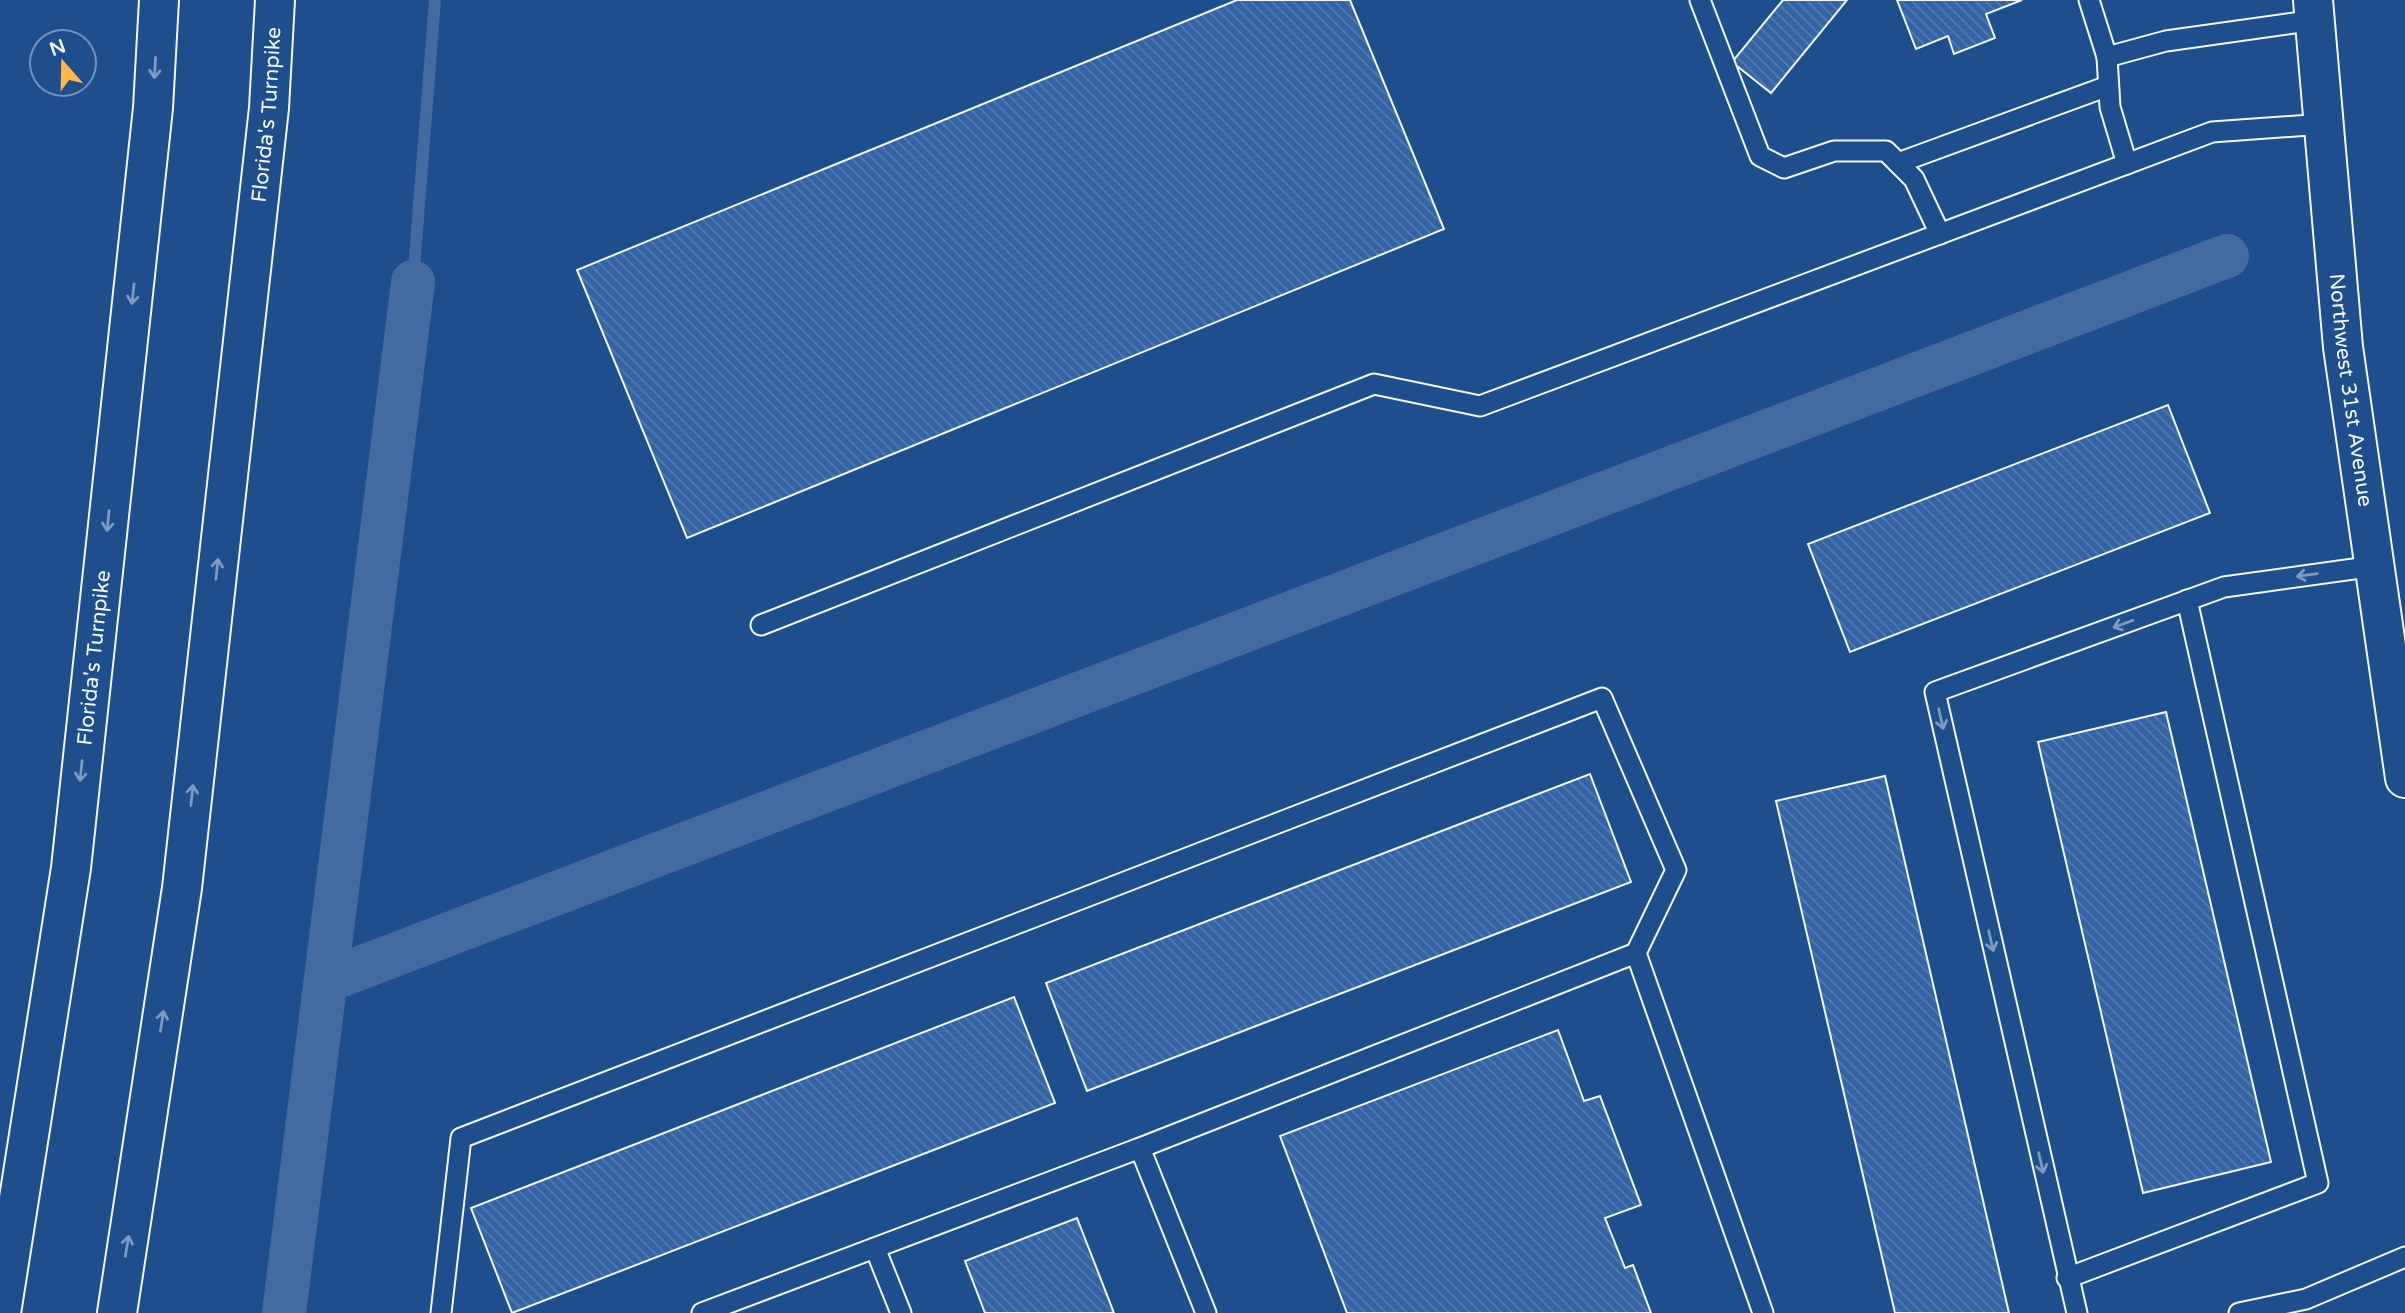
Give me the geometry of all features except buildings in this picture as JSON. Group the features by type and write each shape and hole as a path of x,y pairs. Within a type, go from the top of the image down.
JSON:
{"main road":[{"name":"Florida's Turnpike","path":"1,1313 71,868 151,122 159,0"},
{"name":"Florida's Turnpike","path":"117,1313 182,888 267,122 275,0"},
{"name":"Northwest 31st Avenue","path":"2314,10 2343,347 2375,566 2397,665 2405,778"}],"lane":[{"path":"1700,0 1760,156 1784,168 1834,151 1886,151 1914,179 1940,234"},
{"path":"2089,0 2107,57 2110,107 2127,164"},
{"path":"2107,57 2166,41 2314,10"},
{"path":"1898,163 2108,86"},
{"path":"761,625 1374,384 1480,406 2212,132 2324,124"},
{"path":"2077,1313 1935,692 2224,587 2375,566"},
{"path":"2067,1278 2318,1183 2187,600"},
{"path":"441,1313 461,1138 1602,698 1676,870 1636,953 1140,1148 702,1313"},
{"path":"1636,953 1763,1313"},
{"path":"1140,1148 1206,1313"},
{"path":"875,1248 901,1313"},
{"path":"2238,1313 2305,1299 2405,1257"}],"waterway":[{"path":"413,282 435,0"},
{"path":"326,981 2227,256"},
{"path":"284,1313 413,282"}]}
